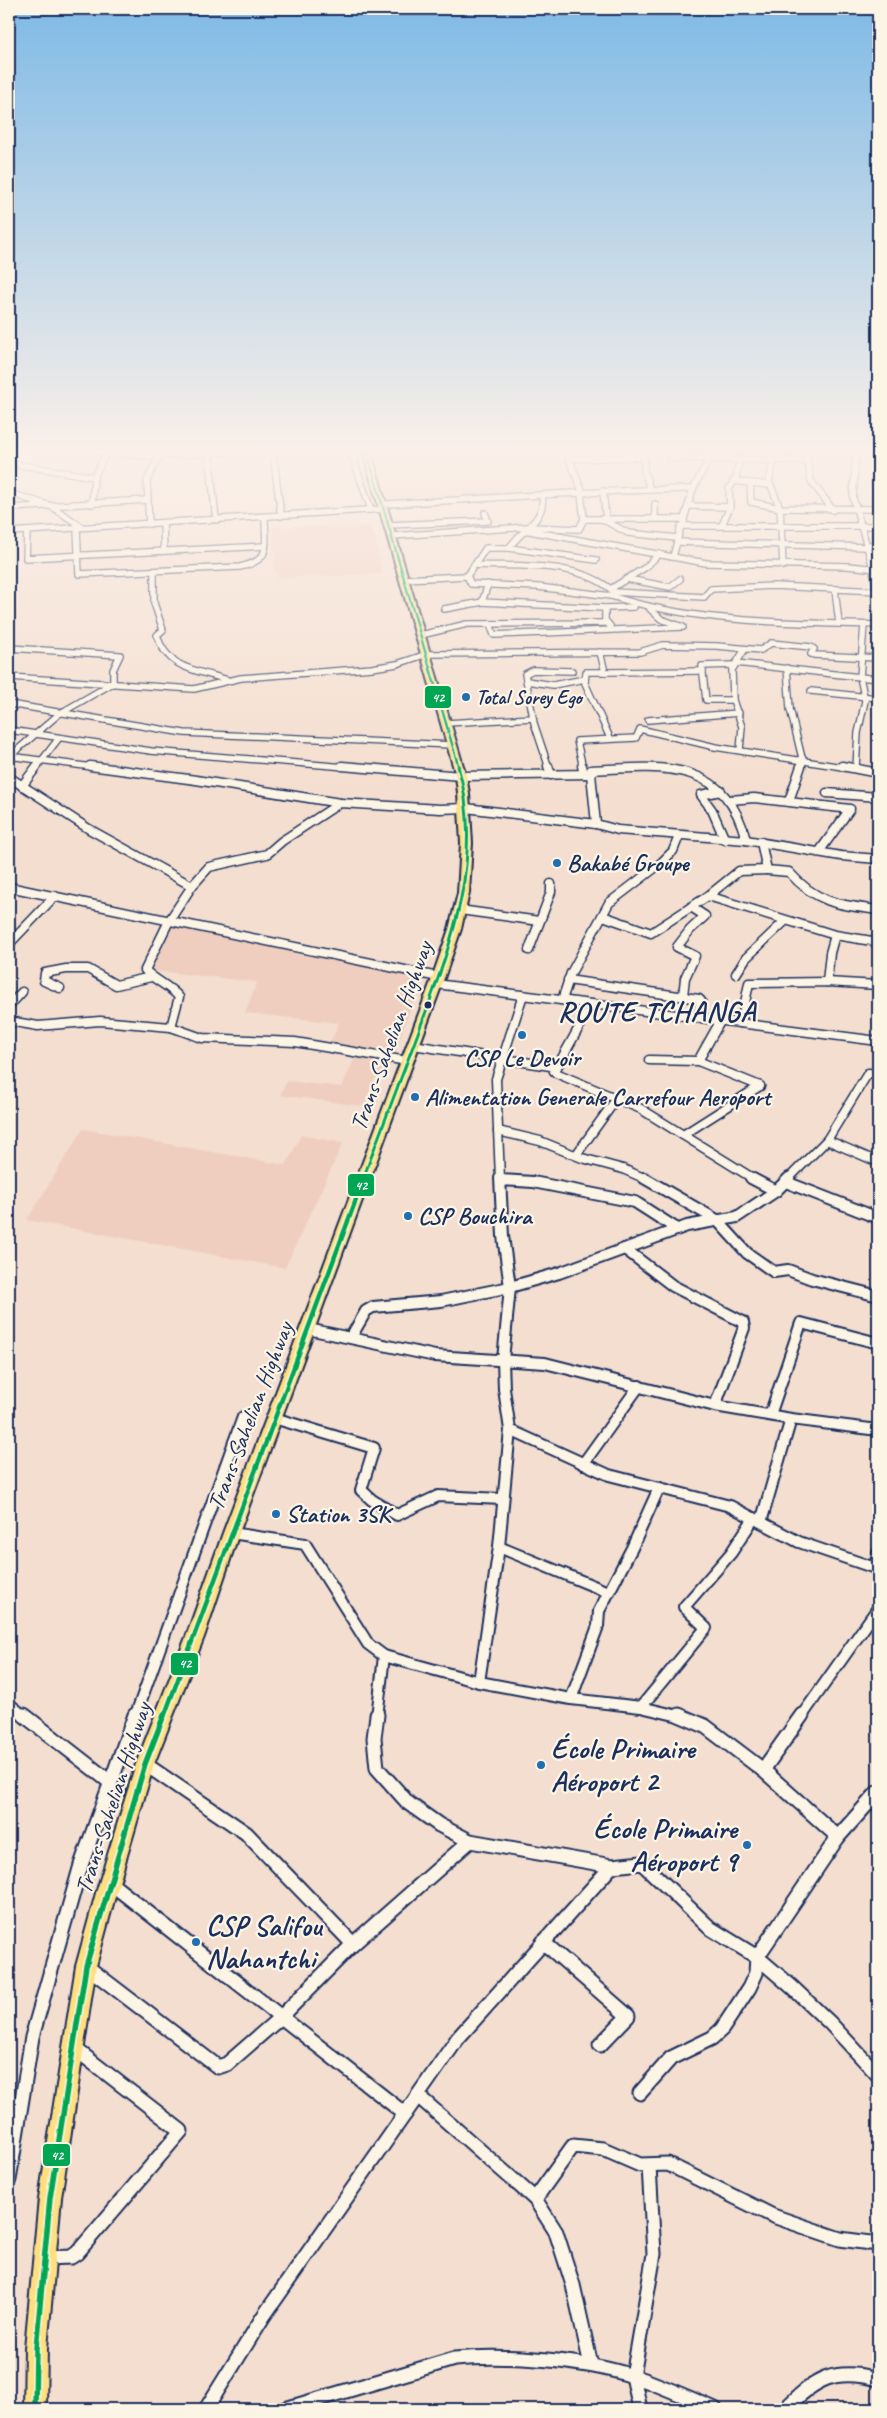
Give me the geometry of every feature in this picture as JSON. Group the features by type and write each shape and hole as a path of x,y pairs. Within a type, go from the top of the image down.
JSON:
{"highway":[{"name":"Trans-Sahelian Highway","path":"36,2409 36,2348 50,2198 86,1966 109,1882 145,1764 195,1637 231,1533 408,1061 460,910 468,848 466,808 461,776 400,565"}],"street":[{"path":"79,565 79,574 249,565"},
{"path":"467,576 474,565 572,570 596,578 613,592 637,606"},
{"path":"613,592 627,579 648,565"},
{"path":"467,576 470,583 704,597 711,589 741,586 878,591 875,566 753,565"},
{"path":"154,571 154,602 163,625 163,630 157,635 162,649 170,660 184,667 228,680"},
{"path":"404,579 467,576"},
{"path":"627,579 670,587 680,579"},
{"path":"482,602 488,584"},
{"path":"836,589 839,624"},
{"path":"444,609 482,602 605,608 637,606 733,621 878,625"},
{"path":"605,608 606,623 612,631"},
{"path":"490,624 492,634 494,635 588,633 683,627 661,619 650,609"},
{"path":"588,623 588,633"},
{"path":"421,635 458,626 606,623"},
{"path":"856,768 864,696 860,677 860,658 864,625"},
{"path":"9,677 194,689 228,680 372,668 397,664 427,654 640,652 662,644 760,650 773,642 811,647 814,649 811,654 814,655 878,658"},
{"path":"9,648 120,656 112,670 113,683"},
{"path":"740,750 742,727 733,700 735,664 745,649"},
{"path":"600,652 604,672"},
{"path":"733,700 706,700 703,665 735,664 787,668 878,679"},
{"path":"787,668 790,709 803,759 789,801"},
{"path":"551,775 534,718 525,674 528,671 572,671"},
{"path":"610,738 586,687 587,672 703,671"},
{"path":"527,681 553,684 585,680"},
{"path":"9,756 59,714 113,683"},
{"path":"811,691 878,698"},
{"path":"9,704 59,714 184,733 452,745"},
{"path":"648,720 710,714 739,714"},
{"path":"446,723 534,718"},
{"path":"596,824 588,774 575,743 579,740 636,738 640,729 665,732 707,745 803,759 878,773"},
{"path":"9,730 34,735 177,753 461,776 588,774 591,770 661,768 704,779 721,791 730,800 741,821 746,840"},
{"path":"22,786 59,738"},
{"path":"9,756 196,780 340,803 440,809 466,808 596,824 618,830 725,840 746,840 878,859"},
{"path":"9,777 89,829 192,886"},
{"path":"721,791 702,793 702,795 712,810 725,840"},
{"path":"827,793 878,797"},
{"path":"730,800 754,798 850,810 819,852"},
{"path":"171,1027 179,996 169,984 151,977 144,970 170,921 192,886 209,867 267,854 282,841 340,803"},
{"path":"562,1000 568,980 609,903 660,864 672,851 679,836"},
{"path":"761,842 767,870"},
{"path":"603,916 651,933 708,896 739,871 767,870 789,872 799,886 822,901 878,910"},
{"path":"529,950 538,921 551,892 551,884"},
{"path":"9,887 437,980 562,1000 878,1040"},
{"path":"10,943 55,896"},
{"path":"708,896 835,936 878,942"},
{"path":"682,996 685,978 695,956 677,947 690,930 705,916 691,907"},
{"path":"460,910 538,921"},
{"path":"736,974 746,958 785,921"},
{"path":"827,982 830,953 835,936"},
{"path":"60,988 44,981 45,973 66,969 88,969 116,986 151,977"},
{"path":"568,980 700,999 696,1016"},
{"path":"741,1023 746,986 749,983 827,982 878,986"},
{"path":"9,1006 22,992"},
{"path":"479,1682 499,1547 502,1498 510,1430 504,1389 503,1360 510,1287 503,1236 496,1079 501,1057 523,994"},
{"path":"592,1004 554,1071 641,1108 733,1168 776,1191"},
{"path":"698,1061 721,1020"},
{"path":"9,1021 38,1026 100,1021 171,1027 202,1038 295,1042 408,1061"},
{"path":"413,1045 557,1067"},
{"path":"649,1060 698,1061 760,1086 683,1135"},
{"path":"351,1337 366,1311 373,1307 440,1301 510,1287 560,1273 677,1229 744,1214 776,1191 827,1140 868,1073 878,1074"},
{"path":"576,1155 616,1098"},
{"path":"498,1131 540,1140 576,1155 633,1172 717,1220 747,1253 774,1272 788,1270 812,1279 878,1296"},
{"path":"827,1140 878,1162"},
{"path":"501,1180 533,1182 635,1202 677,1229"},
{"path":"786,1182 878,1218"},
{"path":"625,1249 672,1286 743,1322 744,1328 715,1406"},
{"path":"770,1415 800,1324 805,1322 878,1343"},
{"path":"308,1329 435,1356 467,1360 545,1363 715,1406 791,1420 878,1430"},
{"path":"583,1464 639,1386"},
{"path":"9,2180 32,2037 81,1865 243,1417"},
{"path":"274,1418 374,1448 361,1490 372,1500 397,1515 438,1496 502,1498"},
{"path":"641,1707 706,1628 684,1607 758,1520 791,1420"},
{"path":"510,1430 583,1464 624,1480 711,1500 736,1509 815,1548 876,1569 878,1553"},
{"path":"571,1699 598,1626 598,1610 659,1488"},
{"path":"231,1533 305,1544 368,1644 384,1656 479,1682 571,1699 641,1707 682,1716 705,1726 763,1770 838,1836"},
{"path":"499,1547 608,1592"},
{"path":"763,1770 878,1608"},
{"path":"384,1656 374,1738 377,1768 408,1803 439,1825 470,1841 612,1866 642,1862 710,1928 757,1957 830,2023 878,2075"},
{"path":"9,1704 110,1782"},
{"path":"145,1764 246,1833 353,1944"},
{"path":"640,2093 671,2058 712,2038 722,2029 749,1988 756,1973 757,1957 838,1836 878,1794"},
{"path":"86,1966 218,2067 236,2058 281,2017 353,1944 470,1841"},
{"path":"206,2409 263,2317 458,2038 612,1866"},
{"path":"109,1882 405,2114"},
{"path":"543,1942 628,2016 600,2045"},
{"path":"43,2258 71,2257 77,2253 180,2131 74,2048"},
{"path":"418,2096 535,2199 556,2232 572,2285 590,2365"},
{"path":"535,2199 573,2146 578,2145 603,2149 640,2165 668,2164 773,2216 840,2239 878,2244"},
{"path":"640,2409 633,2376 654,2254 649,2166"},
{"path":"285,2409 454,2359 483,2356 590,2365 633,2376 715,2409"},
{"path":"785,2409 808,2386 828,2376 857,2373 878,2379"}],"shaded area":[{"path":"275,565 380,565 382,574 279,578 275,572"},
{"path":"170,923 423,975 385,1078 375,1078 363,1106 280,1095 287,1081 342,1087 356,1055 329,1045 339,1023 245,1013 257,982 147,970"},
{"path":"83,1129 286,1165 301,1135 343,1143 285,1268 27,1220"}],"transit line":[{"name":"42","path":"35,2409 36,2348 50,2198 86,1966 106,1893 145,1764 195,1637 231,1533 436,984 460,910 467,860 465,810 461,776 400,565"}],"place":[{"name":"Total Sorey Ego","path":"466,697"},
{"name":"Bakabé Groupe","path":"557,863"},
{"name":"CSP Le Devoir","path":"522,1035"},
{"name":"Alimentation Generale Carrefour Aeroport","path":"415,1097"},
{"name":"CSP Bouchira","path":"408,1216"},
{"name":"Station 3SK","path":"276,1514"},
{"name":"École Primaire Aéroport 2","path":"541,1765"},
{"name":"École Primaire Aéroport 9","path":"747,1845"},
{"name":"CSP Salifou Nahantchi","path":"196,1942"}],"district":[{"name":"ROUTE TCHANGA","path":"657,1011"}]}
